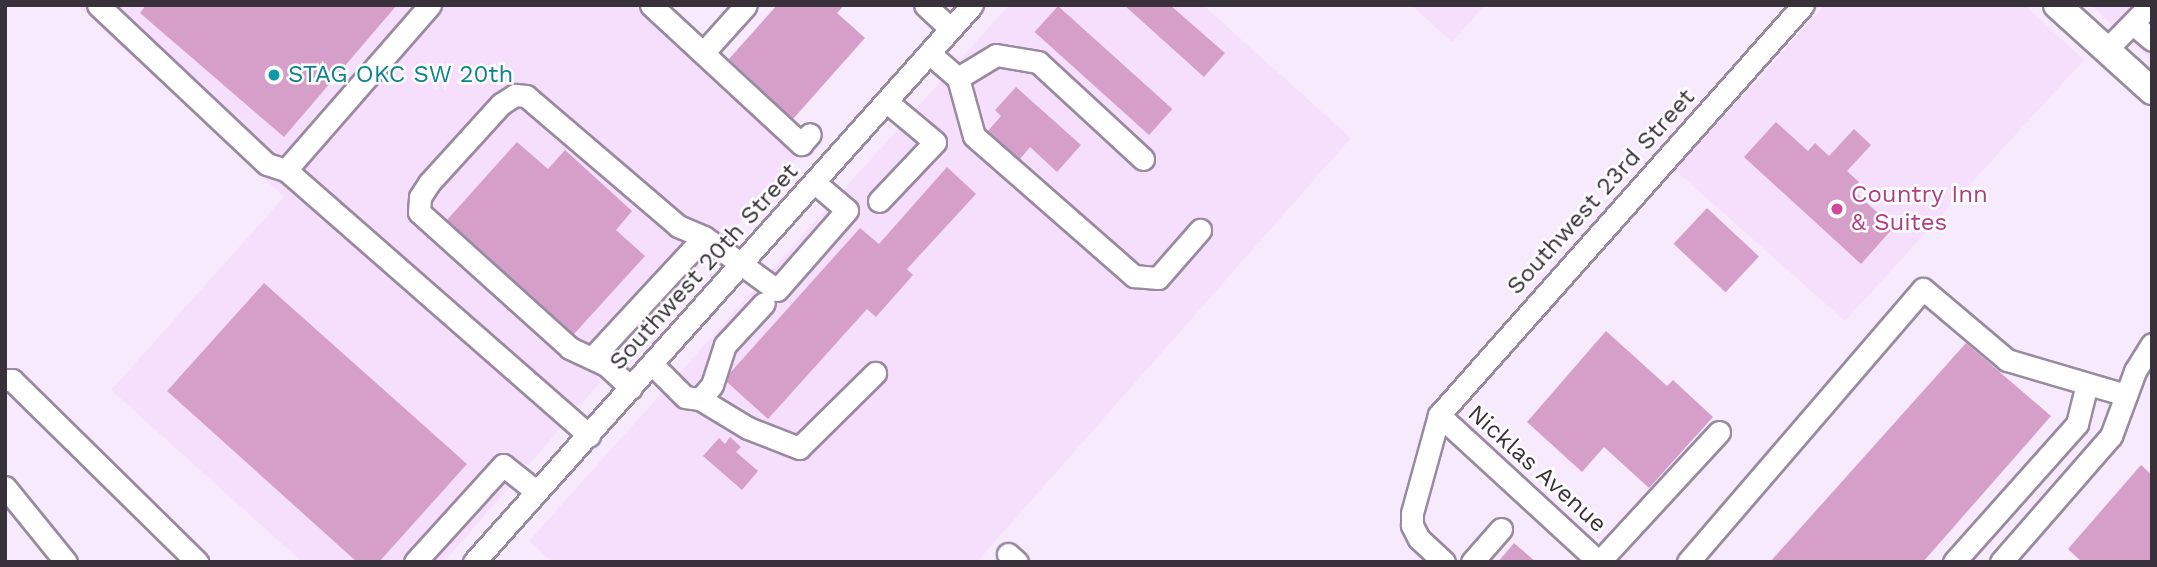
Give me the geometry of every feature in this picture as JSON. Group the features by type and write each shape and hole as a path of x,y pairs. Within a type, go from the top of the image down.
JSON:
{"main road":[{"path":"2057,5 2152,91"}],"street":[{"path":"97,5 267,164 286,170 589,435"},
{"path":"286,170 430,5"},
{"path":"651,5 801,144 810,134"},
{"path":"703,53 746,5"},
{"path":"925,5 951,29"},
{"name":"Southwest 20th Street","path":"474,562 653,365 972,5"},
{"name":"Southwest 23rd Street","path":"1439,415 1803,5"},
{"path":"2106,50 2150,5"},
{"path":"2133,24 2152,40"},
{"path":"929,53 958,78 974,136 1134,276 1158,278 1200,230"},
{"path":"958,78 996,55 1038,62 1143,159"},
{"path":"631,388 606,365 570,348 419,212 420,197 429,183 501,104 515,95 526,96 678,226 704,237 777,290 847,210 814,182"},
{"path":"879,201 935,142 886,101"},
{"path":"593,357 704,237"},
{"path":"1688,562 1923,289 2007,360 2126,395"},
{"path":"700,399 712,385 725,345 764,303"},
{"path":"2001,562 2111,436 2135,371 2152,344"},
{"path":"653,365 685,397 700,399 748,428 799,448 875,373"},
{"path":"5,380 12,380 197,562"},
{"path":"1954,562 2077,424 2087,384"},
{"path":"1439,415 1412,513 1412,525 1419,539 1444,562"},
{"name":"Nicklas Avenue","path":"1439,415 1600,562"},
{"path":"1600,562 1718,432"},
{"path":"415,562 503,465 537,492"},
{"path":"5,487 65,562"},
{"path":"1472,562 1501,529"}],"shaded area":[{"path":"77,5 638,5 799,154 444,562 302,562 111,390 284,197"},
{"path":"1009,5 1203,5 1351,138 977,562 552,562 529,541"},
{"path":"1411,5 1485,5 1452,42"},
{"path":"1825,5 2025,5 2084,60 1845,321 1675,170"},
{"path":"2091,5 2152,5 2152,61 2116,28"}],"building":[{"name":"STAG OKC SW 20th","path":"146,5 397,5 284,137 140,13"},
{"path":"777,5 844,5 837,13 865,38 793,119 729,59"},
{"path":"1124,5 1170,5 1225,53 1204,77"},
{"path":"1058,6 1172,109 1149,135 1035,32"},
{"path":"1016,87 1081,145 1057,172 1030,147 1020,159 988,131 1001,116 995,110"},
{"name":"Country Inn & Suites","path":"1776,122 1808,151 1815,143 1829,156 1854,129 1871,145 1847,171 1859,182 1852,190 1894,227 1861,264 1744,157"},
{"path":"517,142 548,169 565,150 632,211 616,230 645,256 574,334 447,220"},
{"path":"947,167 976,194 907,269 913,275 876,317 867,309 768,419 727,382 730,373 860,228 879,244"},
{"path":"1707,208 1759,256 1726,292 1674,244"},
{"path":"264,283 467,464 379,562 357,562 167,391"},
{"path":"1606,331 1667,386 1673,380 1713,417 1649,488 1604,447 1582,472 1527,422"},
{"path":"1966,343 2051,416 1923,562 1770,562"},
{"path":"730,437 741,447 736,452 758,471 742,490 703,456 719,438 725,444"},
{"path":"2141,465 2152,475 2152,562 2082,562 2068,549"},
{"path":"1514,543 1536,562 1498,562"}],"place":[{"name":"STAG OKC SW 20th","path":"274,75"},
{"name":"Country Inn & Suites","path":"1837,209"}]}
